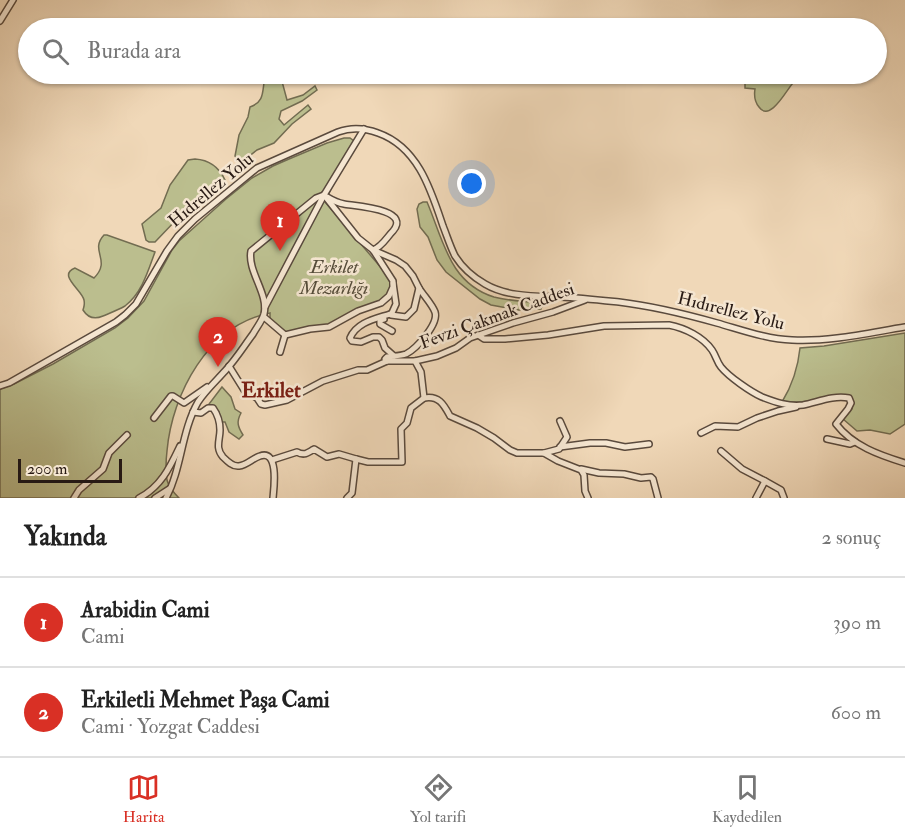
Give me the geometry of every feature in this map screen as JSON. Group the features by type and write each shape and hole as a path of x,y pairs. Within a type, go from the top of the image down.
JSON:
{"street":[{"path":"0,21 14,0"},
{"path":"166,498 180,461 193,412 210,386 245,346 264,317 265,307 324,195 364,129"},
{"name":"Hıdrellez Yolu","path":"0,386 9,383 126,315 136,304 162,257 178,236 252,171 342,130 364,129 376,132 399,145 412,158 430,187 455,255 478,279 495,289 511,293 586,299"},
{"path":"324,195 358,238 373,250 405,266 434,310 435,321 422,342 405,354 386,357 387,361"},
{"path":"265,307 251,260 251,252 316,198 324,195 344,204 378,208 394,218 397,223 395,228 382,245 373,250"},
{"path":"373,250 393,280 396,304 391,315 380,321 381,325 392,331"},
{"path":"285,335 310,329 327,328 381,303 389,296 393,283"},
{"path":"414,320 419,288"},
{"name":"Hıdırellez Yolu","path":"586,299 667,310 786,340 827,339 905,327"},
{"name":"Fevzi Çakmak Caddesi","path":"229,366 246,392 264,405 287,400 323,381 358,370 367,370 387,361 415,361 448,352 470,338 513,322 553,312 586,299"},
{"path":"394,356 379,338 373,337 361,342 352,341 350,338 354,330 362,323 391,315 406,317 414,309"},
{"path":"264,317 285,335"},
{"path":"478,335 484,339 506,339 604,326 674,326 688,331 706,344 721,367 750,391 781,403 802,405"},
{"path":"280,352 285,335"},
{"path":"415,361 422,372 424,398"},
{"path":"154,418 171,396 185,402 210,386"},
{"path":"701,433 715,426 738,427 757,418 834,397 849,398 851,403 836,424 855,442 876,453 905,463"},
{"path":"272,460 297,452 306,453 314,449 327,457 339,454 368,462 402,462 401,429 407,423 411,408 424,398 439,400 450,416 477,428 518,453 544,453 560,447 590,443 606,443 625,447 649,444"},
{"path":"193,412 201,413 208,408 213,408 219,418 219,449 222,456 233,465 240,466 264,455 270,457 275,473 273,498"},
{"path":"560,421 567,437 560,447"},
{"path":"74,498 79,490 103,469 109,453 128,435"},
{"path":"827,439 850,444 855,442"},
{"path":"140,498 160,482 184,440"},
{"path":"721,451 742,469 781,490 784,498"},
{"path":"544,453 579,470 641,478 651,477 654,479 658,498"},
{"path":"347,498 352,494 356,459"},
{"path":"579,470 584,474 585,493 588,498"},
{"path":"756,498 765,481"},
{"path":"155,498 171,488"}],"green space":[{"path":"264,84 283,84 287,100 303,95 315,86 317,90 302,101 281,111 279,119 284,125 308,105 311,109 292,124 274,143 257,150 243,161 239,161 235,156 239,135 250,107 261,98"},
{"path":"745,84 792,84 778,103 768,111 763,111 758,105 755,89 745,88"},
{"name":"Erkilet Mezarlığı","path":"344,138 354,141 325,202 389,277 393,288 387,299 332,326 285,333 270,319 270,313 248,320 228,332 211,347 185,385 170,429 166,476 170,487 179,498 0,498 0,389 53,364 128,318 144,301 179,241 252,178 289,159"},
{"path":"195,159 213,165 225,180 177,219 155,242 149,242 146,240 142,224 161,208 170,185 188,160"},
{"path":"423,202 427,202 443,245 457,271 467,281 494,297 540,303 541,309 519,310 491,305 446,272 437,260 428,237 420,227 417,209"},
{"path":"104,235 155,252 144,281 131,301 120,309 94,318 83,310 84,300 69,279 69,275 70,271 75,268 94,278 101,266 99,246"},
{"path":"905,333 905,424 890,434 870,430 857,431 843,419 852,409 853,402 842,396 802,402 782,402 794,376 800,348"},
{"path":"222,387 231,397 235,409 241,413 238,424 243,435 239,439 229,432 225,422 221,422 219,412 209,404"}],"place":[{"name":"Arabidin Cami","path":"280,251"},
{"name":"Erkiletli Mehmet Paşa Cami","path":"218,367"}],"district":[{"name":"Erkilet","path":"271,390"}]}
